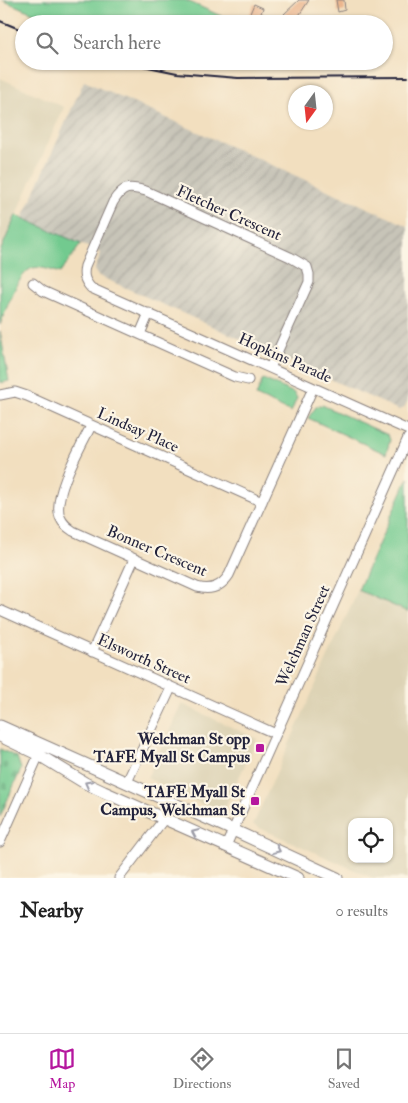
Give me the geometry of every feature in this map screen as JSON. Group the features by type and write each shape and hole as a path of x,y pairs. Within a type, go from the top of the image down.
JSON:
{"street":[{"name":"Fletcher Crescent","path":"83,274 113,202 118,193 126,188 146,191 300,262 307,267 309,282 270,368"},
{"name":"Hopkins Parade","path":"83,274 91,288 408,430"},
{"path":"33,283 43,291 235,377 248,380"},
{"path":"140,334 149,313"},
{"name":"Bonner Crescent","path":"91,426 59,497 59,516 64,525 134,560 205,589 219,585 230,575 314,388"},
{"name":"Lindsay Place","path":"0,396 15,392 27,396 262,502"},
{"name":"Welchman Street","path":"226,846 408,438"},
{"path":"92,652 134,560"},
{"name":"Elsworth Street","path":"0,610 276,734"},
{"path":"127,782 170,688"},
{"path":"0,726 41,750 85,783 298,878"},
{"path":"0,736 127,782 337,878"},
{"path":"0,842 41,750"},
{"path":"119,878 164,819"}],"shaded area":[{"path":"0,78 64,107 0,252"},
{"path":"84,81 408,226 408,400 404,408 399,410 97,275 95,269 101,253 23,218"},
{"path":"358,590 408,612 408,878 373,878 253,825"},
{"path":"182,704 257,739 222,814 147,778"}],"green space":[{"path":"2,0 185,0 219,15 38,15"},
{"path":"16,215 81,244 60,273 47,269 33,268 22,277 13,293 0,325 0,252"},
{"path":"0,331 9,381 0,383"},
{"path":"263,379 294,393 297,398 291,412 256,396"},
{"path":"322,405 388,435 390,440 386,454 308,418 316,407"},
{"path":"408,478 408,612 358,590"},
{"path":"0,749 17,757 21,769 0,817"}],"building":[{"path":"299,0 309,0 299,15 284,14"},
{"path":"336,0 344,0 345,10 338,12"},
{"path":"254,4 263,8 261,13 264,15 249,15"}],"railway":[{"path":"0,21 15,27"},
{"path":"162,70 238,78 408,77"}],"place":[{"name":"Welchman St opp TAFE Myall St Campus","path":"260,748"},
{"name":"TAFE Myall St Campus, Welchman St","path":"255,801"}]}
